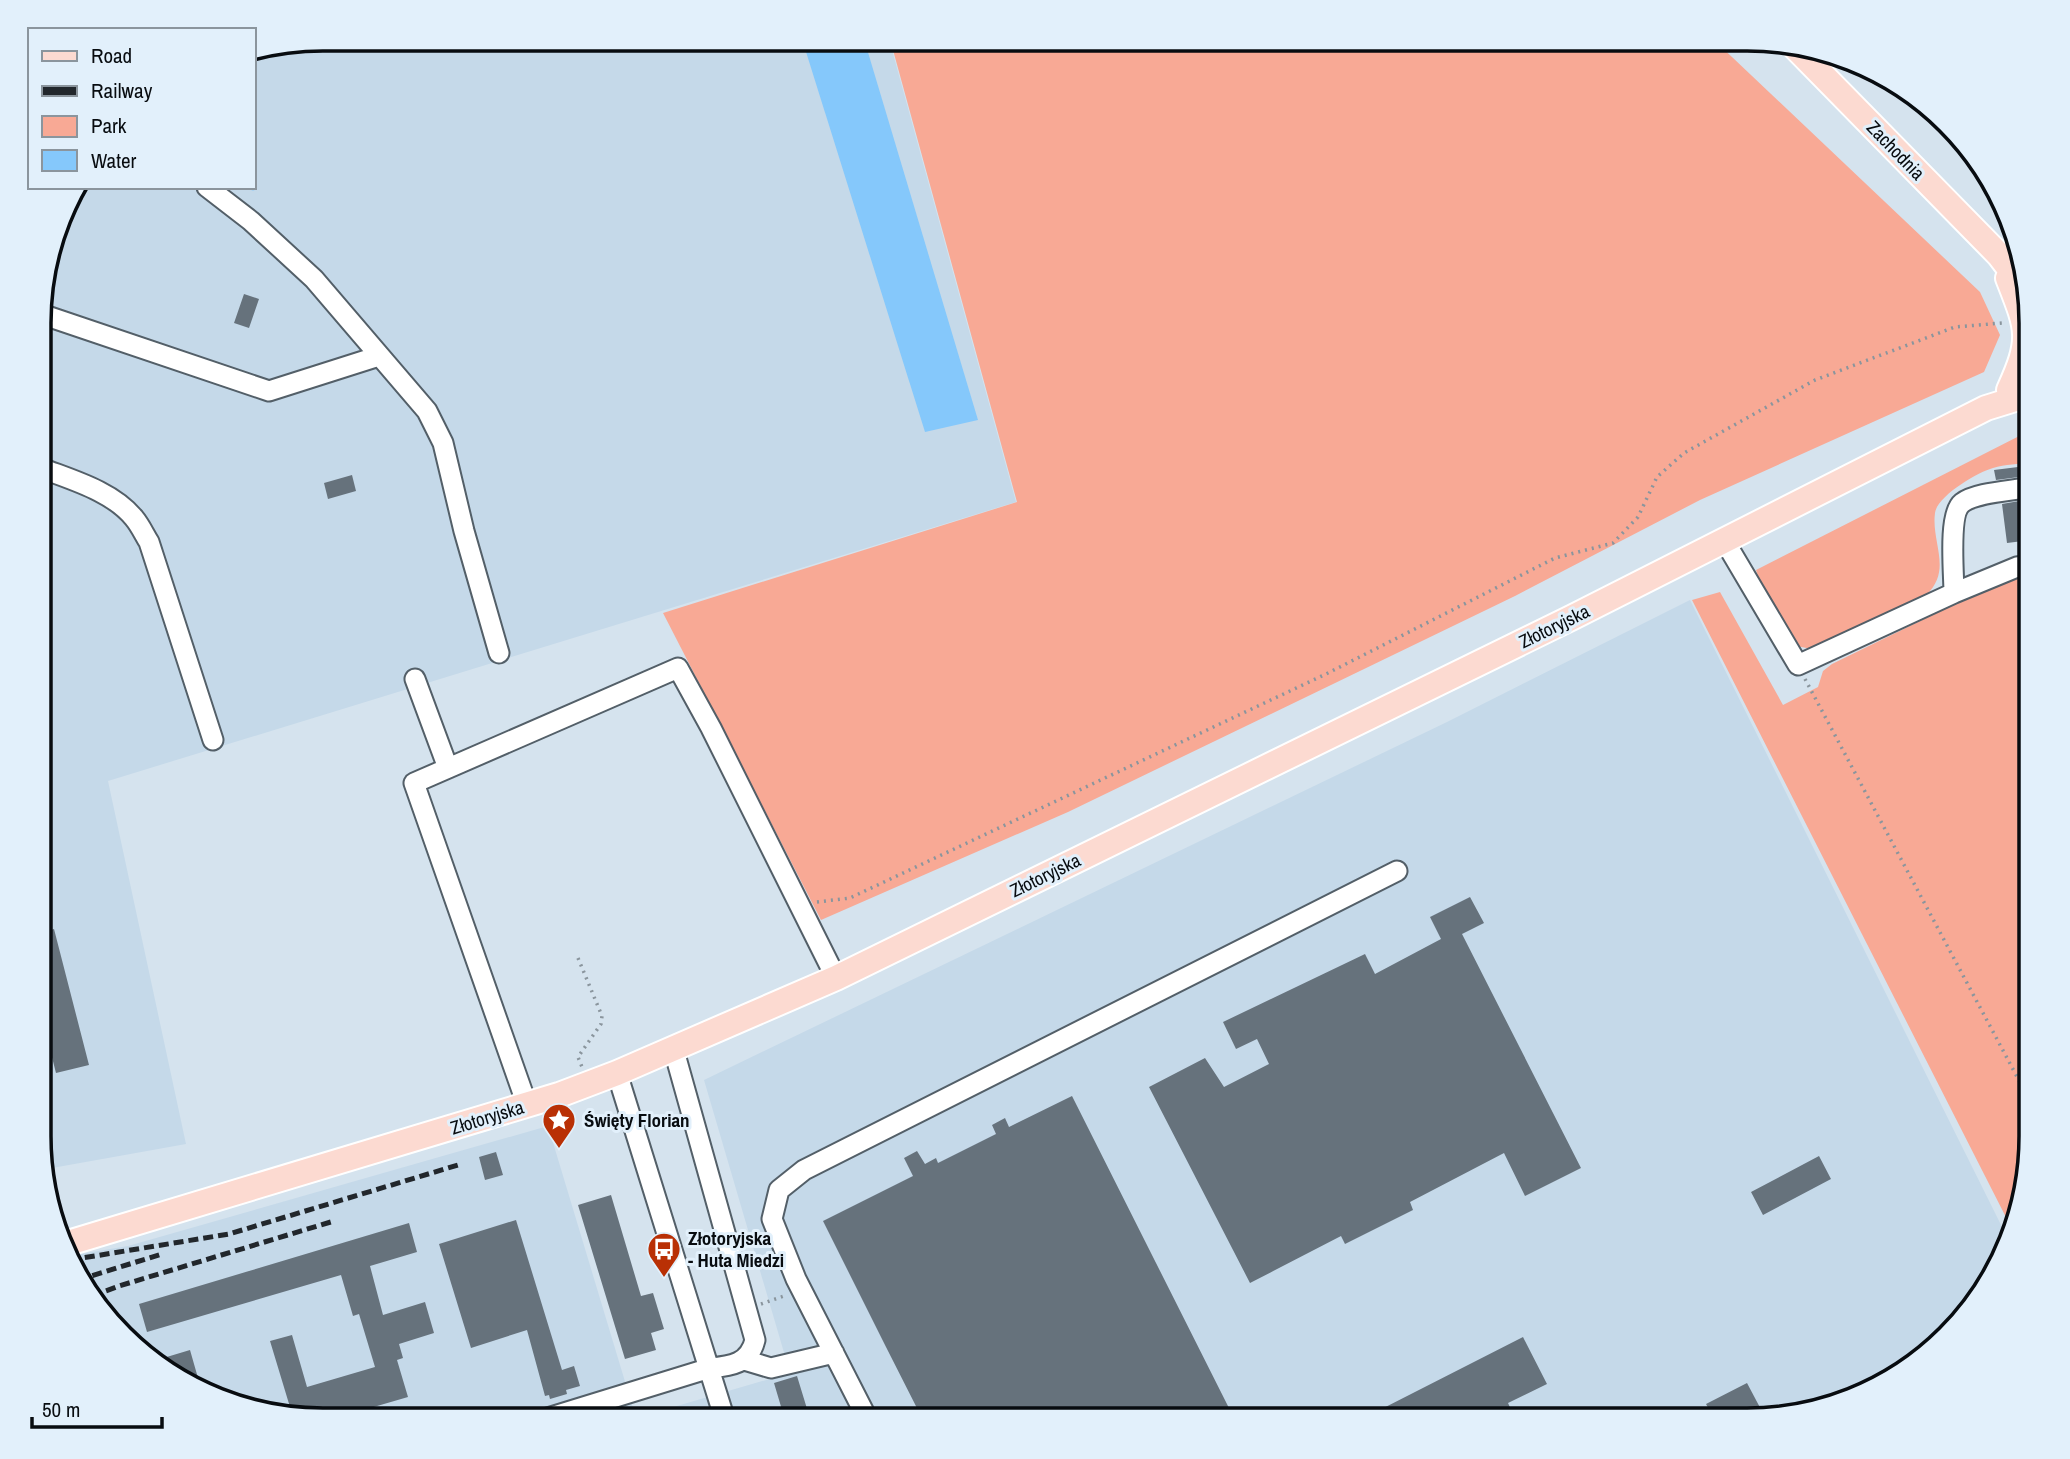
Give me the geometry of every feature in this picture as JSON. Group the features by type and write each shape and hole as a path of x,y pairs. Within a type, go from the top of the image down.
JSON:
{"main road":[{"name":"Zachodnia","path":"1805,57 1999,255 2015,276"},
{"name":"Zachodnia","path":"1999,255 2013,265"},
{"path":"1999,255 2019,305"},
{"name":"Złotoryjska","path":"72,1242 559,1096 836,978 1571,618 2019,392"}],"street":[{"path":"210,189 251,220 314,279 427,411 443,443 464,531 499,653"},
{"path":"51,317 269,391 379,356"},
{"path":"51,472 85,484 113,500 133,517 149,542 213,740"},
{"path":"1954,593 1954,523 1957,508 1972,498 2019,490"},
{"path":"1724,540 1798,665 1954,593 2019,567"},
{"path":"527,1105 414,783 678,668 836,978"},
{"path":"415,678 448,768"},
{"path":"862,1408 796,1279 772,1219 779,1190 804,1170 1397,871"},
{"path":"580,1408 710,1368 732,1365 744,1360 752,1351 755,1340 673,1047"},
{"path":"617,1073 722,1408"},
{"path":"744,1360 771,1368 834,1353"}],"path":[{"path":"804,911 816,903 850,898 972,841 1326,674 1555,558 1613,543 1638,517 1657,477 1684,453 1815,380 1955,327 2010,322"},
{"path":"1798,665 2019,1080"},
{"path":"578,958 602,1016 601,1024 578,1057 582,1068"},
{"path":"756,1306 792,1293"}],"shaded area":[{"path":"304,51 892,51 1016,502 108,781 186,1144 53,1168 51,304 65,235 86,189 256,189 256,59 269,56"},
{"path":"1690,600 2003,1229 1973,1288 1952,1316 1927,1341 1884,1372 1852,1388 1801,1403 1766,1408 670,1408 790,1373 704,1080 1447,722"},
{"path":"548,1126 633,1408 304,1408 252,1399 218,1388 186,1372 143,1341 107,1302 78,1255 128,1246"}],"green space":[{"path":"893,51 1726,51 1980,292 2000,335 1984,372 1700,500 1515,596 1068,812 821,920 663,613 1017,502"},
{"path":"1924,115 1940,130 1957,149"},
{"path":"2019,436 2019,464 1986,470 1950,492 1937,506 1935,524 1940,566 1934,586 1926,595 1882,620 1812,649 1796,646 1756,570"},
{"path":"2019,577 2019,1155 2007,1218 1692,600 1720,592 1783,705 1818,687 1823,671 1832,664 2004,580"}],"water":[{"path":"806,51 868,51 978,420 925,432"}],"building":[{"path":"244,294 259,299 249,328 234,323"},
{"path":"2018,467 2019,477 1996,480 1994,470"},
{"path":"352,475 356,491 328,499 324,483"},
{"path":"2019,501 2019,542 2007,543 2002,504"},
{"path":"1470,897 1484,923 1462,934 1581,1168 1525,1196 1504,1153 1410,1202 1413,1210 1345,1244 1341,1236 1250,1283 1149,1087 1205,1058 1224,1087 1269,1064 1257,1039 1236,1049 1223,1022 1365,954 1375,974 1441,939 1430,917"},
{"path":"54,929 89,1065 56,1073 51,1053 51,930"},
{"path":"1072,1096 1229,1408 917,1408 823,1221 913,1176 904,1158 917,1151 925,1164 936,1158 938,1163 996,1134 992,1125 1005,1118 1009,1127"},
{"path":"496,1152 503,1175 485,1180 479,1157"},
{"path":"1819,1156 1831,1179 1763,1215 1751,1192"},
{"path":"611,1195 641,1296 653,1293 664,1329 651,1333 656,1350 625,1359 578,1205"},
{"path":"516,1220 562,1370 574,1366 580,1386 566,1390 567,1394 550,1399 549,1395 545,1396 527,1330 471,1348 439,1244"},
{"path":"409,1223 417,1252 370,1266 383,1315 425,1302 434,1333 399,1344 403,1358 397,1360 408,1397 370,1408 304,1408 290,1406 270,1341 292,1335 307,1387 375,1367 359,1314 353,1316 341,1275 147,1332 139,1304"},
{"path":"1523,1337 1547,1384 1508,1403 1510,1408 1384,1408"},
{"path":"190,1350 198,1378 186,1372 165,1358"},
{"path":"797,1376 807,1408 781,1408 774,1383"},
{"path":"1747,1383 1760,1408 1708,1408 1706,1404"}],"railway":[{"path":"80,1258 229,1234 458,1165"},
{"path":"100,1293 334,1221"},
{"path":"90,1276 162,1254"}],"place":[{"name":"Święty Florian","path":"559,1150"},
{"name":"Złotoryjska - Huta Miedzi","path":"664,1279"}]}
